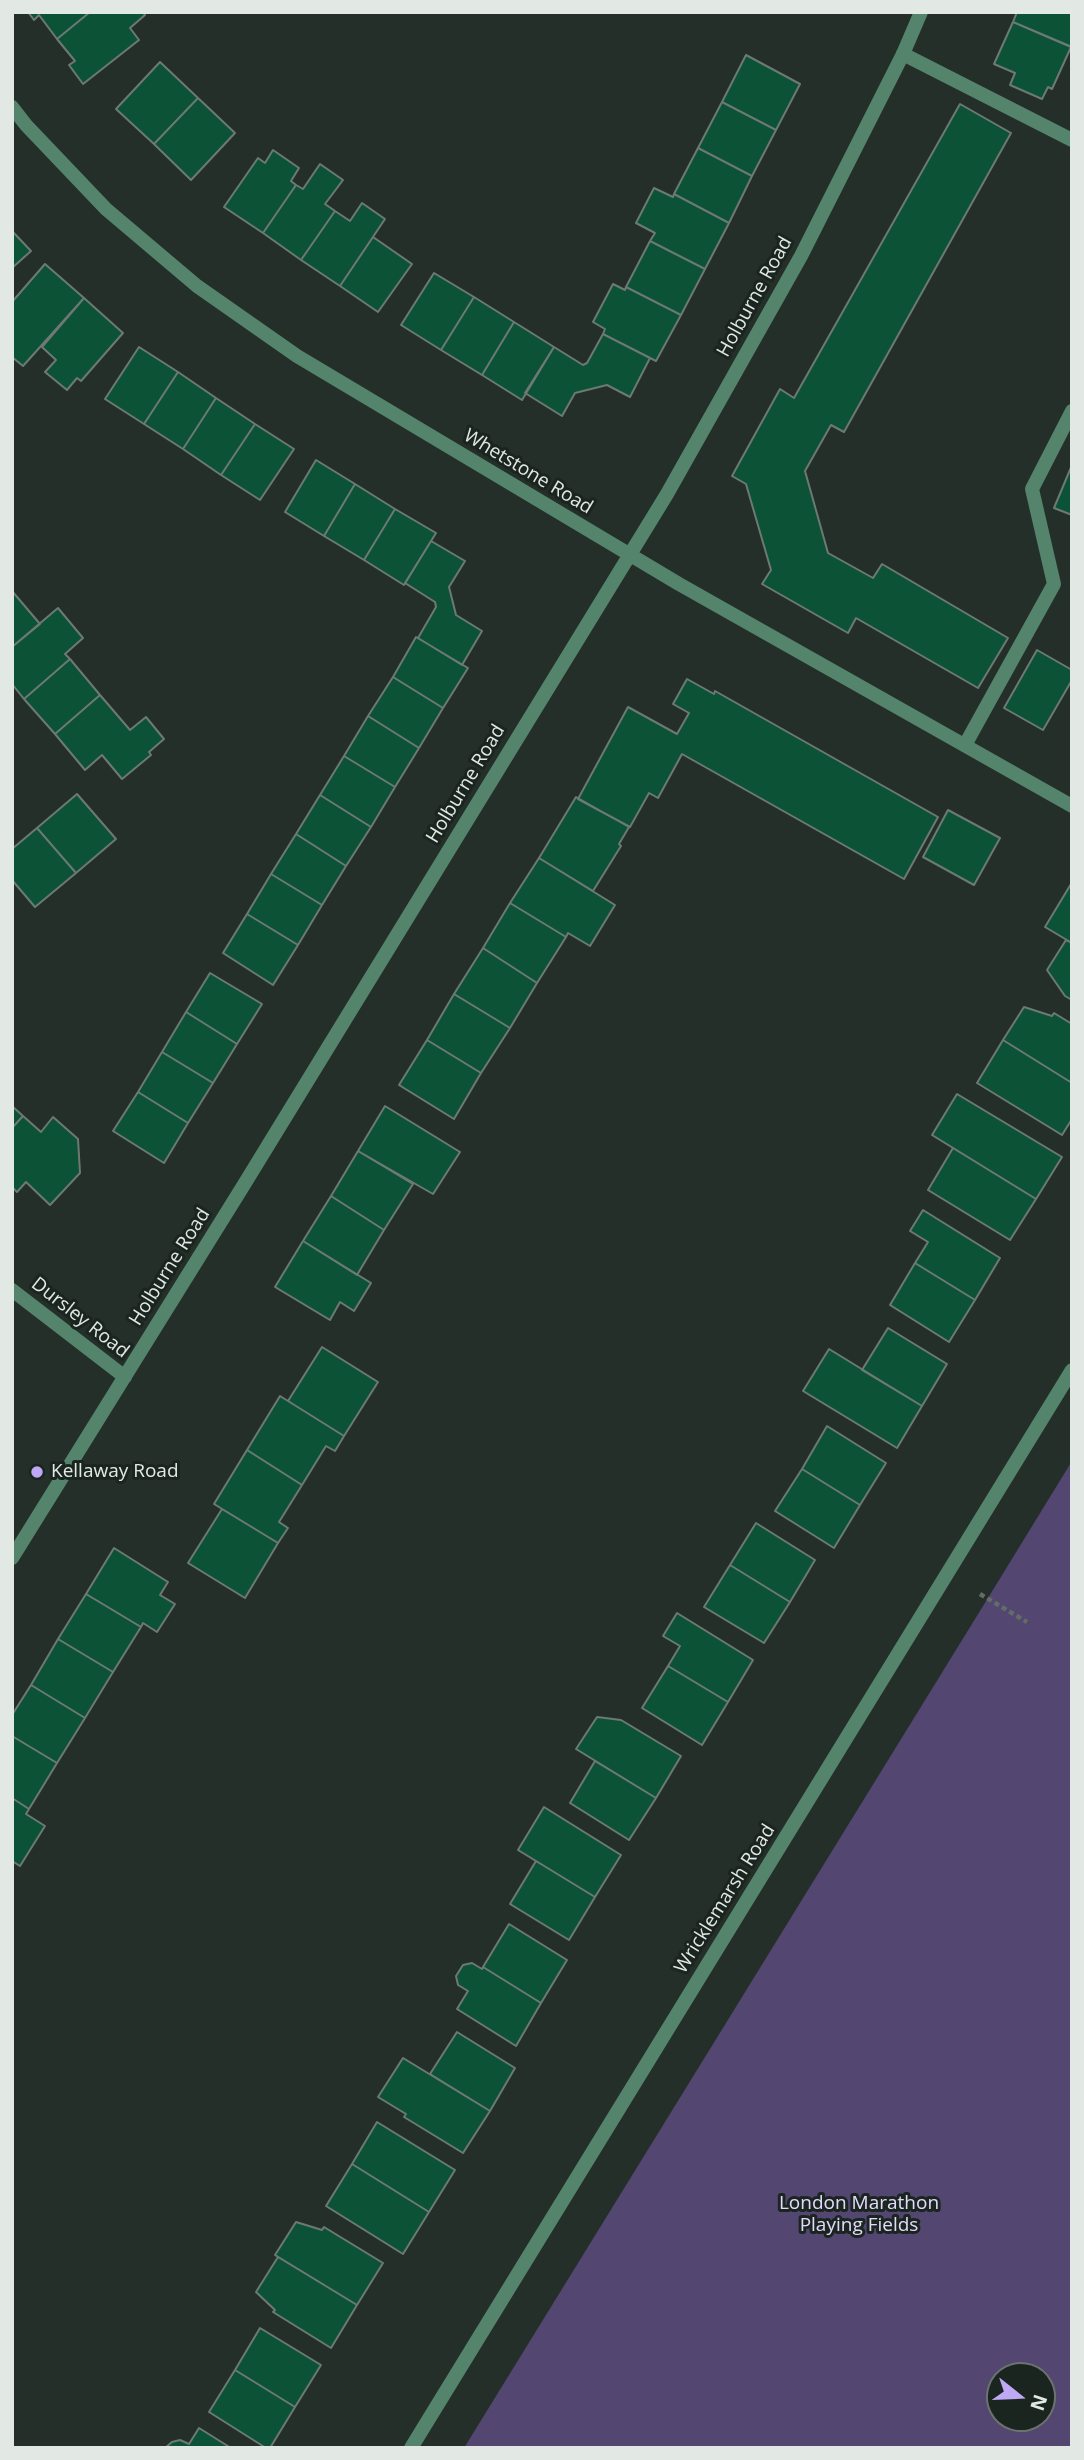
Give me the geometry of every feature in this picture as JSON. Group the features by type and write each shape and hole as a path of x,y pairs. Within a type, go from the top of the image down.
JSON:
{"street":[{"name":"Holburne Road","path":"12,1558 667,494 801,257 903,54 921,12"},
{"path":"903,54 1072,141"},
{"name":"Whetstone Road","path":"12,107 106,209 197,286 297,356 679,584 1072,806"},
{"path":"965,746 1054,584 1032,489 1072,411"},
{"name":"Dursley Road","path":"12,1290 125,1377"},
{"name":"Wricklemarsh Road","path":"411,2448 1072,1370"}],"path":[{"path":"980,1594 1027,1622"}],"green space":[{"name":"London Marathon Playing Fields","path":"1072,1461 1072,2448 464,2448"}],"building":[{"path":"28,12 90,12 57,39 39,15 34,20"},
{"path":"90,12 143,12 145,15 130,28 139,40 83,84 69,65 75,61 57,39"},
{"path":"1017,12 1072,12 1072,47 1013,22"},
{"path":"1013,22 1071,47 1052,89 1048,87 1042,99 1010,85 1015,73 994,64"},
{"path":"746,55 800,84 776,130 722,102"},
{"path":"160,62 198,98 154,144 116,109"},
{"path":"198,98 235,133 191,180 154,144"},
{"path":"722,102 776,130 752,176 698,148"},
{"path":"960,104 1011,133 844,432 831,425 805,471 828,553 873,578 882,564 1008,638 978,688 856,618 848,633 762,584 771,570 746,484 732,476 780,389 794,398"},
{"path":"698,148 752,176 729,223 674,194"},
{"path":"273,150 299,168 291,181 296,185 263,233 224,207 258,158 265,163"},
{"path":"320,164 343,180 325,204 335,211 301,260 263,233 296,185 303,189"},
{"path":"654,188 673,197 674,194 729,223 705,269 650,241 655,233 636,223"},
{"path":"362,203 385,219 340,286 301,260 335,211 350,221"},
{"path":"12,231 31,251 12,268"},
{"path":"373,237 412,264 378,312 340,286"},
{"path":"650,241 705,269 681,315 626,287"},
{"path":"45,264 84,298 23,366 12,357 12,302"},
{"path":"434,273 474,297 441,350 401,325"},
{"path":"613,284 625,290 626,287 681,315 656,361 603,334 605,329 593,322"},
{"path":"474,297 514,322 482,375 441,350"},
{"path":"84,298 123,333 81,381 77,378 67,390 45,372 56,360 42,347"},
{"path":"514,322 554,347 522,400 482,375"},
{"path":"603,334 650,358 630,397 607,385 575,393 562,416 525,393 554,347 583,365 587,363"},
{"path":"139,347 178,372 144,424 105,399"},
{"path":"178,372 216,398 183,449 144,424"},
{"path":"216,398 255,424 221,475 183,449"},
{"path":"255,424 294,449 260,500 221,475"},
{"path":"316,460 355,484 324,536 285,512"},
{"path":"1072,465 1072,515 1054,508"},
{"path":"355,484 395,509 364,560 324,536"},
{"path":"395,509 436,533 404,585 364,560"},
{"path":"431,541 465,561 449,587 456,615 482,631 462,665 418,638 436,607 435,602 405,583"},
{"path":"12,591 40,624 12,647"},
{"path":"58,608 83,638 65,654 70,659 24,699 12,684 12,647"},
{"path":"416,637 468,668 443,708 393,677"},
{"path":"1037,650 1072,670 1072,680 1043,730 1004,708"},
{"path":"70,659 100,695 55,734 24,699"},
{"path":"393,677 443,708 419,748 368,716"},
{"path":"687,679 714,694 715,691 938,817 904,879 682,754 658,798 649,793 630,827 578,799 628,707 677,734 689,713 673,704"},
{"path":"100,695 130,730 146,717 164,739 149,752 151,755 122,779 102,755 85,770 55,734"},
{"path":"368,716 419,748 395,787 344,756"},
{"path":"344,756 395,787 371,827 320,795"},
{"path":"77,794 116,839 76,873 37,828"},
{"path":"320,795 371,827 346,866 296,834"},
{"path":"576,797 629,827 619,844 621,846 593,891 539,858"},
{"path":"948,810 1000,838 974,885 923,857"},
{"path":"37,828 76,873 35,907 12,880 12,849"},
{"path":"296,834 346,866 322,905 271,874"},
{"path":"539,858 615,905 590,946 568,933 566,937 510,903"},
{"path":"271,874 322,905 298,945 247,914"},
{"path":"1072,885 1072,943 1045,927"},
{"path":"510,903 566,937 537,983 483,948"},
{"path":"247,914 298,945 273,985 223,953"},
{"path":"1066,940 1072,943 1072,1000 1065,996 1047,970"},
{"path":"483,948 537,983 510,1028 454,994"},
{"path":"210,973 262,1004 237,1044 186,1012"},
{"path":"454,994 510,1028 481,1073 427,1040"},
{"path":"1024,1007 1052,1016 1054,1013 1072,1024 1072,1083 1003,1040"},
{"path":"186,1012 237,1044 213,1083 162,1052"},
{"path":"427,1040 481,1073 454,1119 399,1085"},
{"path":"1003,1040 1072,1083 1072,1119 1062,1135 977,1083"},
{"path":"162,1052 213,1083 188,1123 138,1092"},
{"path":"138,1092 188,1123 164,1163 113,1131"},
{"path":"957,1094 1062,1157 1036,1199 932,1135"},
{"path":"12,1106 23,1116 12,1128"},
{"path":"385,1106 460,1152 433,1194 358,1151"},
{"path":"23,1116 41,1132 53,1117 78,1139 80,1173 50,1205 26,1182 17,1192 12,1187 12,1128"},
{"path":"953,1148 1036,1199 1010,1240 928,1190"},
{"path":"358,1151 413,1184 384,1230 331,1196"},
{"path":"331,1196 384,1230 357,1275 303,1241"},
{"path":"923,1210 1000,1258 975,1300 915,1263 928,1242 910,1231"},
{"path":"303,1241 371,1283 354,1311 340,1302 330,1320 275,1287"},
{"path":"915,1263 975,1300 949,1342 890,1305"},
{"path":"888,1328 947,1364 922,1406 862,1370"},
{"path":"322,1347 378,1382 344,1436 288,1401"},
{"path":"829,1349 922,1406 897,1448 803,1391"},
{"path":"280,1396 344,1436 335,1451 326,1446 302,1485 247,1450"},
{"path":"827,1426 886,1463 860,1505 802,1469"},
{"path":"247,1450 302,1485 279,1522 288,1528 278,1543 214,1504"},
{"path":"802,1469 860,1505 834,1548 775,1511"},
{"path":"222,1509 278,1543 245,1598 188,1563"},
{"path":"756,1523 815,1560 790,1602 730,1565"},
{"path":"114,1548 168,1582 160,1595 175,1604 157,1632 143,1623 141,1627 86,1594"},
{"path":"730,1565 790,1602 764,1643 704,1607"},
{"path":"86,1594 141,1627 113,1672 58,1639"},
{"path":"677,1613 753,1660 728,1702 668,1666 680,1646 663,1636"},
{"path":"58,1639 113,1672 85,1718 31,1685"},
{"path":"668,1666 728,1702 702,1745 642,1708"},
{"path":"31,1685 85,1718 57,1763 12,1736 12,1715"},
{"path":"597,1717 621,1720 681,1756 656,1798 576,1749"},
{"path":"12,1736 57,1763 29,1809 12,1798"},
{"path":"595,1761 656,1798 629,1840 570,1803"},
{"path":"12,1798 29,1809 26,1814 45,1826 20,1866 12,1861"},
{"path":"544,1807 621,1855 595,1897 518,1850"},
{"path":"536,1861 595,1897 569,1940 510,1904"},
{"path":"509,1924 567,1960 541,2003 483,1967"},
{"path":"472,1963 541,2003 516,2046 457,2009 468,1991 458,1985 456,1976 463,1965"},
{"path":"457,2032 515,2068 490,2111 430,2074"},
{"path":"403,2058 490,2111 463,2153 404,2117 406,2114 378,2097"},
{"path":"377,2122 455,2170 429,2212 352,2164"},
{"path":"352,2164 429,2212 403,2254 326,2206"},
{"path":"296,2222 322,2230 324,2227 383,2263 357,2305 275,2255"},
{"path":"278,2257 357,2305 331,2348 273,2312 275,2310 256,2292"},
{"path":"260,2328 321,2365 295,2407 235,2370"},
{"path":"235,2370 295,2407 270,2448 209,2412"},
{"path":"199,2428 231,2448 165,2448 180,2440 189,2444"}],"place":[{"name":"Kellaway Road","path":"37,1472"}]}
